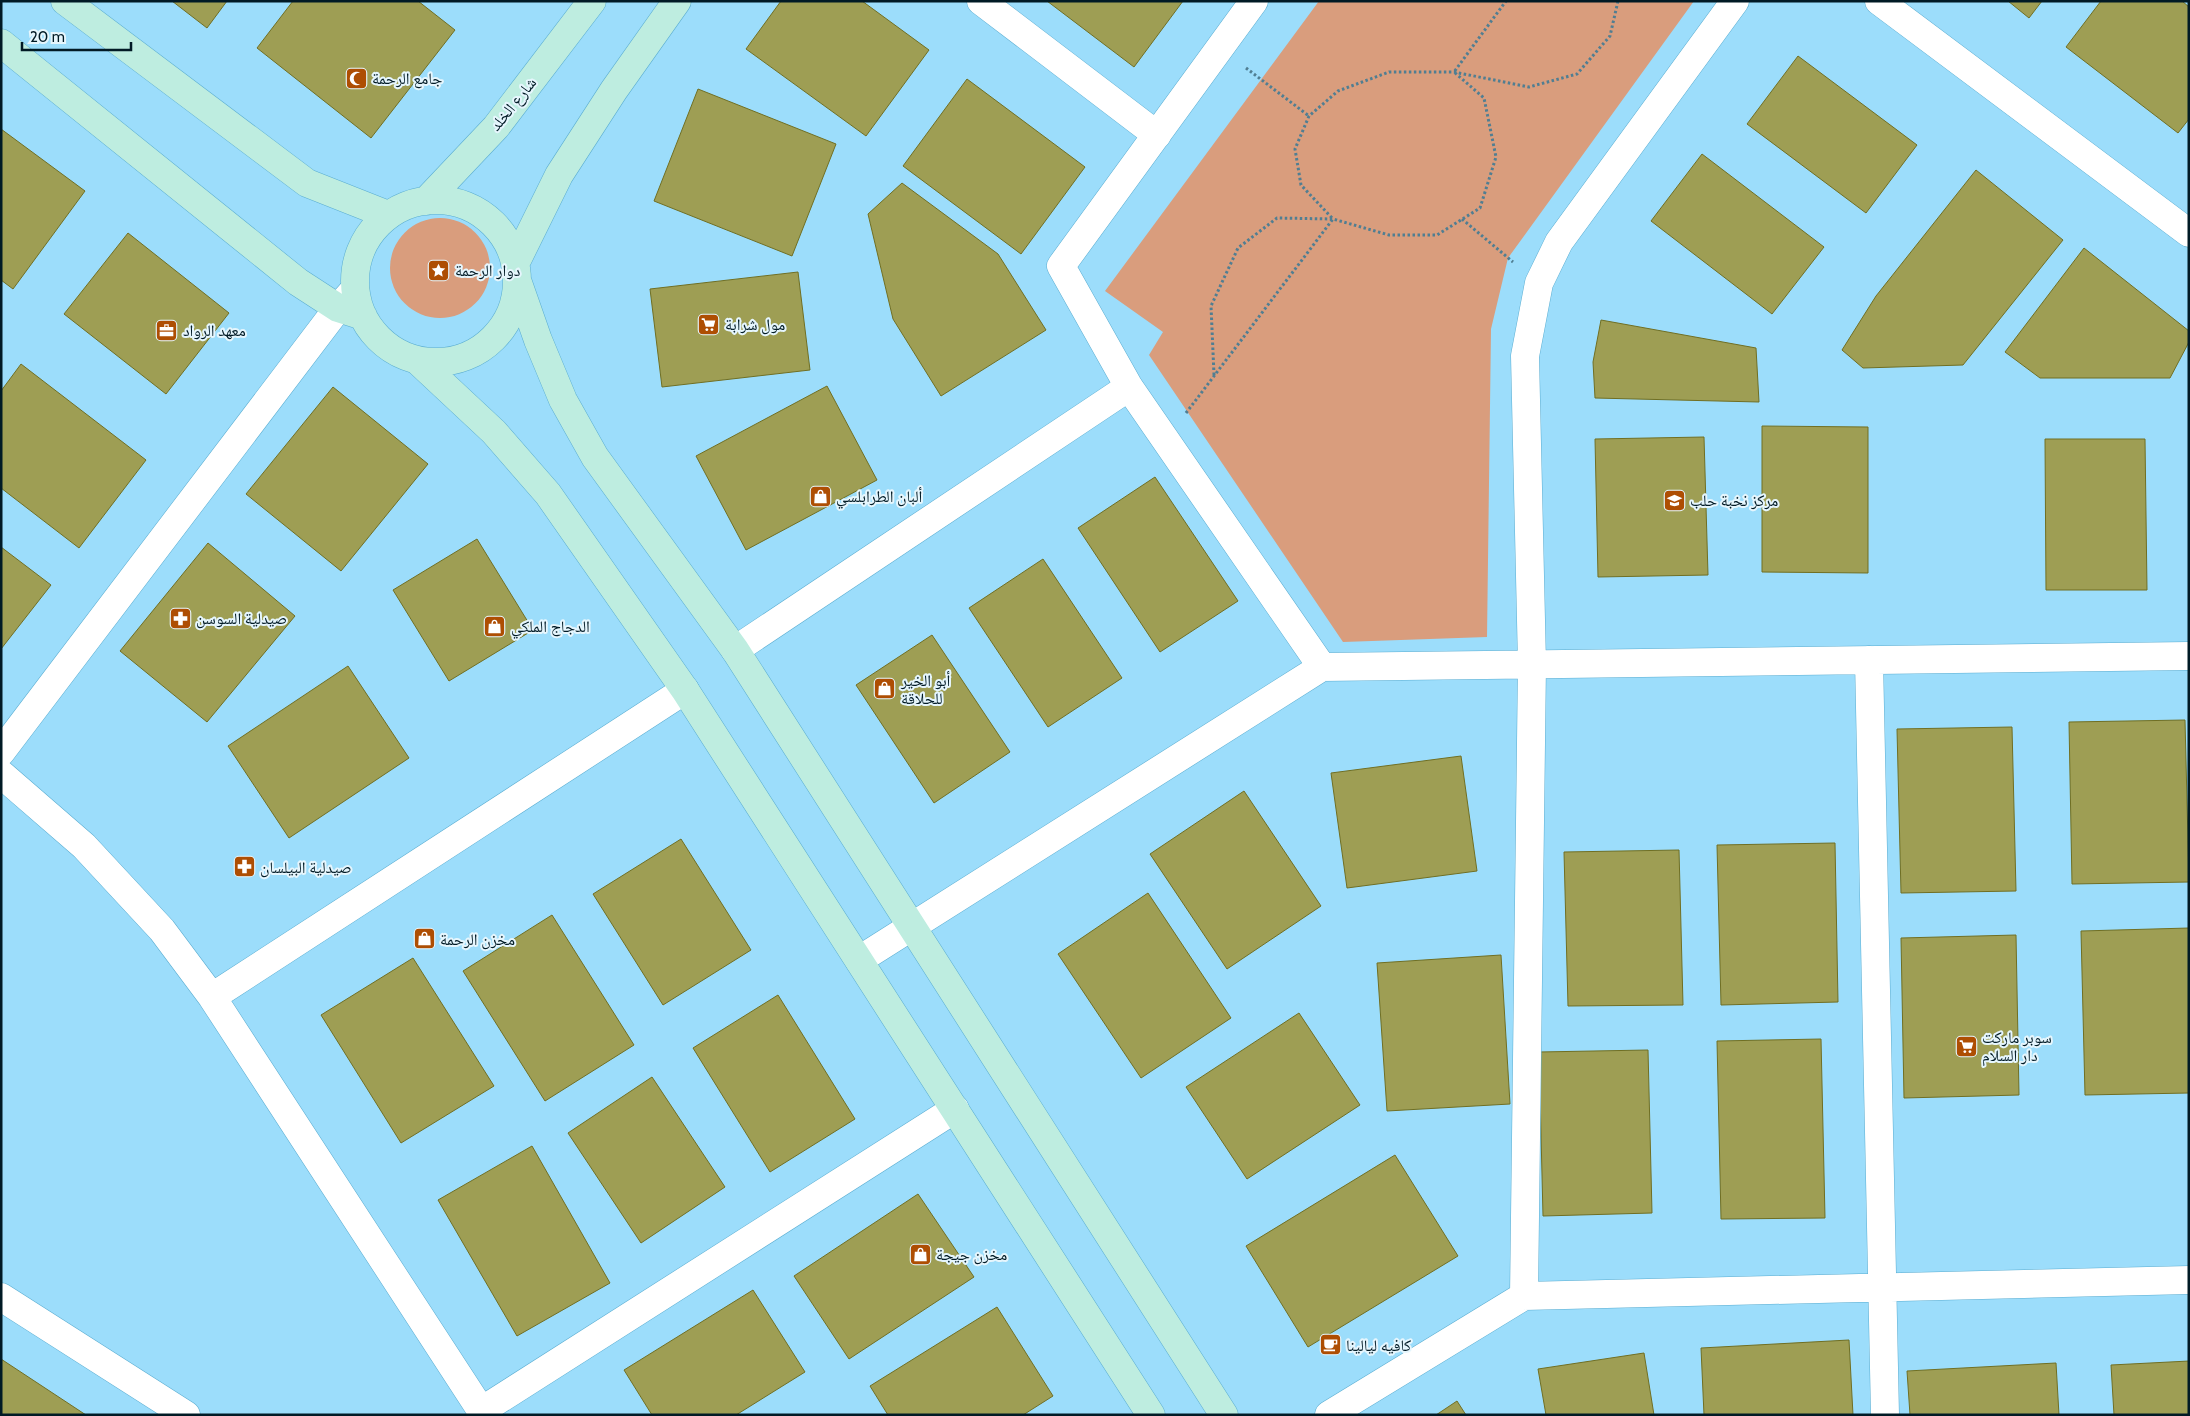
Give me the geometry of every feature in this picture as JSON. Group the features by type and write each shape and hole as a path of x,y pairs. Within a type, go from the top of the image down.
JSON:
{"street":[{"path":"65,1 307,183 388,216"},
{"name":"شارع الخلد","path":"426,201 496,127 592,1"},
{"path":"1,43 298,282 352,305 377,336 396,352 418,361 443,362 466,357 488,344 504,326 514,304 516,272 559,176 614,90 676,1"},
{"path":"981,1 1157,135"},
{"path":"1254,1 1061,266 1130,387 1322,667"},
{"path":"1524,1296 1532,664 1526,356 1539,283 1559,242 1736,1"},
{"path":"1879,1 2189,233"},
{"path":"1,752 352,305 357,261 369,235 388,216 406,206 426,201 456,202 482,215 503,237 538,340 564,400 595,457 735,650 1224,1415"},
{"path":"418,361 494,432 548,494 686,690 1151,1415"},
{"path":"735,650 1130,387"},
{"path":"859,960 1322,667 2189,656"},
{"path":"1869,660 1885,1415"},
{"path":"212,997 686,690"},
{"path":"1,774 84,846 162,930 212,997 482,1413 955,1109"},
{"path":"1330,1415 1524,1296 2189,1280"},
{"path":"1,1297 186,1415"}],"path":[{"path":"1454,72 1506,1"},
{"path":"1333,219 1302,185 1295,150 1309,116 1338,91 1389,72 1454,72 1529,87 1576,74 1610,36 1618,1"},
{"path":"1220,48 1309,116"},
{"path":"1214,376 1211,306 1238,248 1277,218 1333,219 1389,235 1437,235 1480,208 1496,157 1484,98 1454,72"},
{"path":"1166,439 1333,219"},
{"path":"1462,219 1539,283"}],"shaded area":[{"path":"1319,1 1694,1 1508,258 1491,329 1487,637 1343,642 1149,355 1163,332 1105,291"},
{"path":"440,218 459,222 476,232 486,249 490,268 486,287 476,304 459,314 440,318 421,314 404,304 394,287 390,268 394,249 404,232 421,222"}],"building":[{"path":"172,1 227,1 207,28"},
{"name":"جامع الرحمة","path":"293,1 418,1 455,30 371,138 257,48"},
{"path":"781,1 862,1 929,50 866,136 746,49"},
{"path":"1047,1 1183,1 1134,67"},
{"path":"2008,1 2042,1 2029,18"},
{"path":"2101,1 2182,1 2189,7 2189,119 2178,133 2066,47"},
{"path":"1798,56 1917,145 1866,213 1747,124"},
{"path":"967,79 1085,167 1021,254 903,166"},
{"path":"698,89 836,144 792,256 654,201"},
{"path":"1,129 85,191 13,289 1,280"},
{"path":"1702,154 1824,247 1772,314 1651,221"},
{"path":"1976,170 2063,240 1963,365 1863,368 1842,350 1876,296"},
{"path":"902,183 998,254 1046,330 941,396 893,319 868,214"},
{"path":"128,233 229,313 166,394 64,314"},
{"path":"2084,248 2189,331 2189,342 2170,378 2040,378 2005,352"},
{"path":"798,272 810,370 662,387 650,289"},
{"path":"1601,320 1756,348 1759,402 1595,398 1593,362"},
{"path":"21,364 146,460 79,548 1,488 1,391"},
{"path":"827,386 877,480 746,550 696,456"},
{"path":"333,387 428,464 341,571 246,494"},
{"path":"1762,426 1868,427 1868,573 1762,572"},
{"path":"1704,437 1708,575 1598,577 1595,439"},
{"path":"2045,439 2145,439 2147,590 2046,590"},
{"path":"1155,477 1238,601 1160,652 1078,528"},
{"path":"477,539 533,630 449,681 393,590"},
{"path":"208,543 295,616 207,722 120,651"},
{"path":"1,547 51,585 1,649"},
{"path":"1043,559 1122,678 1048,727 969,608"},
{"path":"932,635 1010,752 934,803 856,685"},
{"path":"348,666 409,758 289,838 228,746"},
{"path":"2185,720 2189,882 2072,884 2069,722"},
{"path":"2012,727 2016,891 1901,893 1897,729"},
{"path":"1461,756 1477,871 1347,888 1331,773"},
{"path":"1244,791 1321,906 1227,969 1150,854"},
{"path":"681,839 751,950 663,1005 593,894"},
{"path":"1835,843 1838,1002 1721,1005 1717,845"},
{"path":"1679,850 1683,1005 1568,1006 1564,852"},
{"path":"1148,893 1231,1018 1141,1078 1058,954"},
{"path":"552,915 634,1045 545,1101 463,971"},
{"path":"2189,928 2189,1093 2085,1095 2081,931"},
{"path":"2016,935 2019,1095 1904,1098 1901,938"},
{"path":"1501,955 1510,1104 1387,1111 1377,963"},
{"path":"413,958 494,1086 401,1143 321,1015"},
{"path":"778,995 855,1119 770,1172 693,1048"},
{"path":"1299,1013 1360,1105 1247,1179 1186,1087"},
{"path":"1821,1039 1825,1218 1721,1219 1717,1041"},
{"path":"1648,1050 1652,1213 1543,1216 1539,1052"},
{"path":"652,1077 725,1187 641,1243 568,1133"},
{"path":"532,1146 610,1283 517,1336 438,1200"},
{"path":"1395,1155 1458,1256 1308,1347 1246,1246"},
{"path":"918,1194 974,1277 849,1359 794,1276"},
{"path":"753,1290 805,1372 736,1415 652,1415 624,1370"},
{"path":"997,1307 1053,1396 1023,1415 888,1415 870,1386"},
{"path":"1849,1340 1853,1415 1704,1415 1701,1348"},
{"path":"1644,1353 1654,1415 1546,1415 1538,1369"},
{"path":"1,1359 86,1415 1,1415"},
{"path":"2189,1361 2189,1415 2114,1415 2111,1365"},
{"path":"2056,1363 2059,1415 1910,1415 1907,1371"},
{"path":"1457,1401 1466,1415 1436,1415"}],"place":[{"name":"جامع الرحمة","path":"356,78"},
{"name":"دوار الرحمة","path":"439,270"},
{"name":"مول شرابة","path":"709,324"},
{"name":"معهد الرواد","path":"167,330"},
{"name":"ألبان الطرابلسي","path":"820,496"},
{"name":"مركز نخبة حلب","path":"1674,500"},
{"name":"صيدلية السوسن","path":"180,618"},
{"name":"الدجاج الملكي","path":"495,626"},
{"name":"أبو الخير للحلاقة","path":"885,689"},
{"name":"صيدلية البيلسان","path":"244,867"},
{"name":"مخزن الرحمة","path":"424,939"},
{"name":"سوبر ماركت دار السلام","path":"1966,1046"},
{"name":"مخزن جيجة","path":"920,1254"},
{"name":"كافيه ليالينا","path":"1330,1345"}]}
